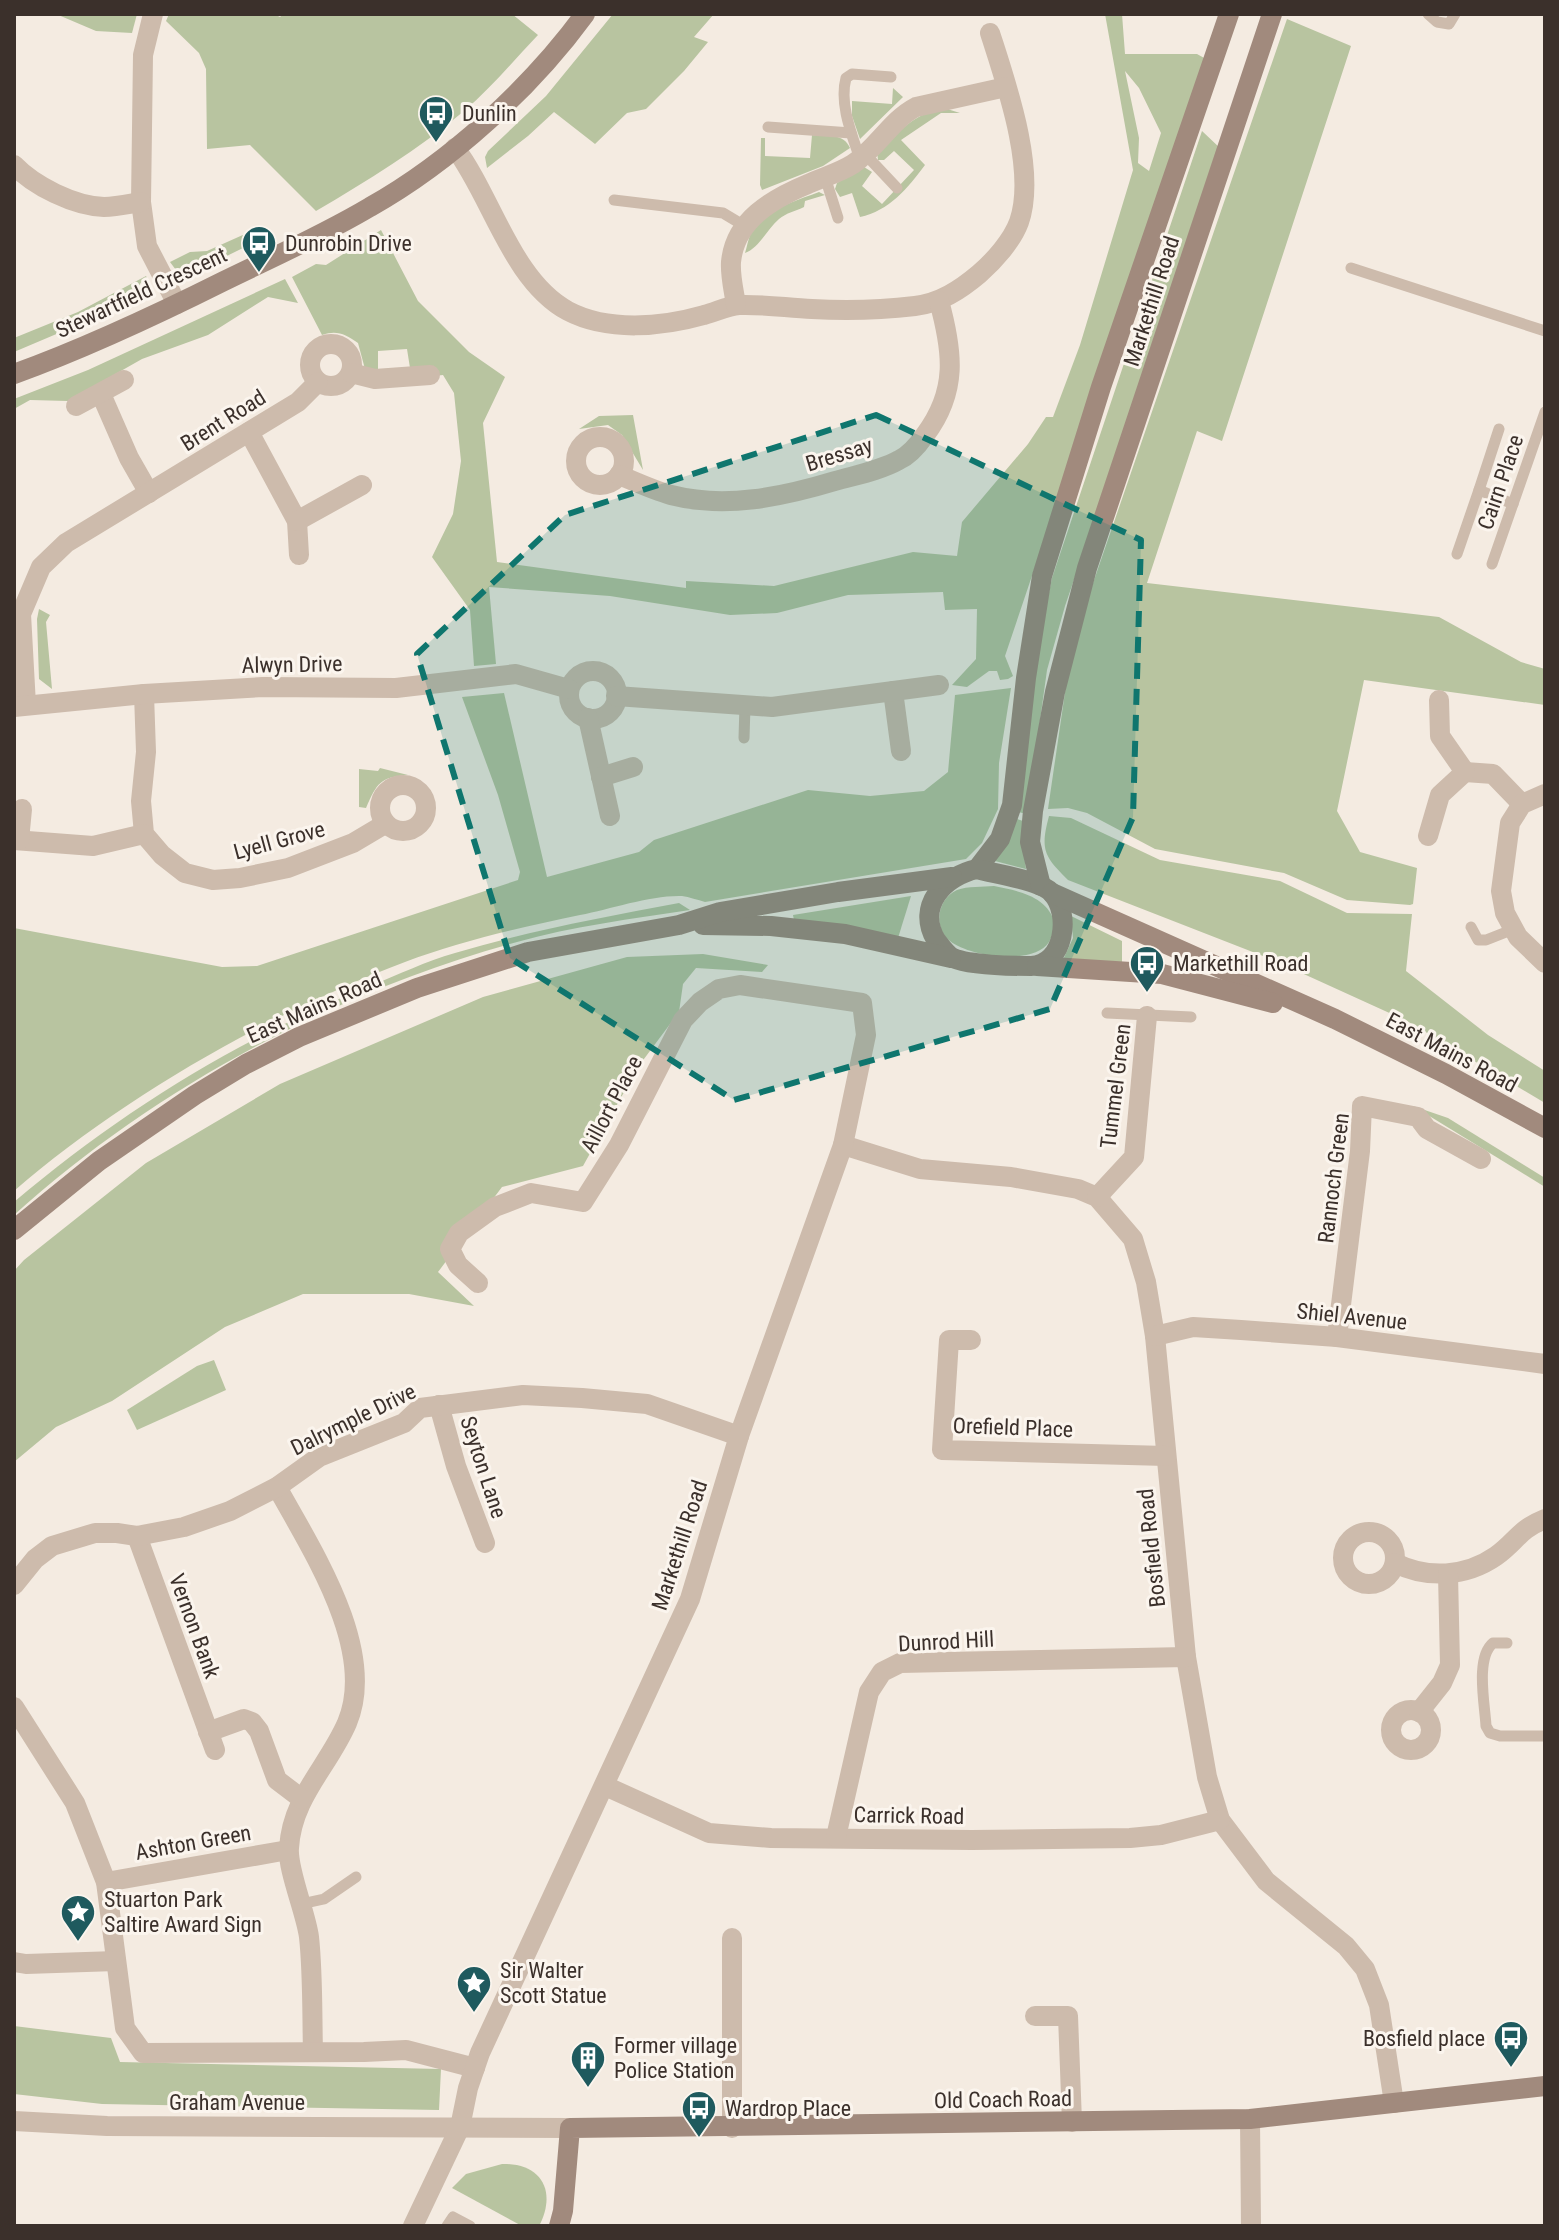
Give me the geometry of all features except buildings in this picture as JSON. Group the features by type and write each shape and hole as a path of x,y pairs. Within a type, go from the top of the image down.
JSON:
{"street":[{"path":"153,14 143,55 141,202 147,246 177,304"},
{"name":"Stewartfield Crescent","path":"14,374 177,304 373,206 455,148 496,112 548,59 585,14"},
{"name":"Markethill Road","path":"977,869 1000,839 1012,805 1026,678 1042,576 1101,387 1229,14"},
{"name":"Markethill Road","path":"1047,889 1030,842 1055,692 1087,568 1272,14"},
{"path":"455,148 469,166 516,257 535,284 568,311 592,319 634,325 677,322 736,305 857,309 916,306 939,301 964,286 1001,250 1019,221 1024,189 1024,159 990,33"},
{"path":"736,305 731,264 743,225 784,195 844,170 863,156 905,113 916,107 1006,87"},
{"path":"14,165 23,175 54,192 87,204 104,207 141,202"},
{"name":"Bressay","path":"619,475 670,495 730,501 803,491 897,462 917,446 938,418 948,394 951,366 939,301"},
{"path":"318,382 309,368 310,358 316,349 325,345 336,345 346,351 352,361 351,373"},
{"name":"Brent Road","path":"20,706 21,614 41,567 66,543 298,402 318,382 329,387 338,386 351,373 375,379 430,375"},
{"path":"76,406 124,380"},
{"path":"101,394 129,458 149,493"},
{"path":"249,432 297,521 299,555"},
{"path":"297,521 362,485"},
{"path":"596,671 607,676 614,685 616,696 607,714 588,718 572,708 569,689 575,679 585,672 596,671"},
{"name":"Alwyn Drive","path":"20,706 263,687 396,688 516,674 569,689"},
{"path":"616,696 772,707 939,685"},
{"path":"893,691 901,751"},
{"path":"22,809 16,840 93,846 144,834 141,801 146,752 144,694"},
{"path":"1439,700 1440,736 1465,772"},
{"path":"588,718 610,816"},
{"path":"601,777 633,767"},
{"path":"1428,836 1440,795 1465,772 1493,774 1522,804"},
{"path":"1545,794 1522,804 1510,823 1501,891 1505,913 1514,929 1538,959 1545,963"},
{"name":"Lyell Grove","path":"144,834 162,855 185,873 213,880 288,868 353,843 385,824"},
{"path":"977,869 1047,889 1062,913 1062,938 1054,955 1037,966 1004,966 951,958 932,932 929,917 935,897 952,877 977,869"},
{"name":"East Mains Road","path":"14,1230 99,1161 195,1095 299,1037 417,988 528,952 679,925 720,912 952,877"},
{"name":"East Mains Road","path":"1047,889 1335,1019 1545,1128"},
{"name":"East Mains Road","path":"679,925 771,926 845,934 951,958"},
{"name":"East Mains Road","path":"1037,966 1162,974 1335,1019"},
{"name":"Aillort Place","path":"478,1283 458,1265 450,1249 459,1233 495,1207 531,1193 583,1202 619,1145 683,1020 700,1002 719,989 740,985 862,1003"},
{"name":"Markethill Road","path":"413,2226 460,2127 475,2068 690,1599 739,1436 843,1145 866,1035 862,1003"},
{"name":"Tummel Green","path":"1097,1197 1134,1157 1147,1016"},
{"name":"Rannoch Green","path":"1337,1337 1360,1151 1362,1106 1397,1110 1418,1117 1427,1129 1481,1159"},
{"path":"843,1145 920,1169 1051,1183 1097,1197"},
{"name":"Bosfield Road","path":"1097,1197 1133,1239 1146,1282 1155,1336 1186,1657 1207,1777 1220,1820 1266,1881 1346,1946 1365,1969 1379,2005 1394,2103"},
{"name":"Shiel Avenue","path":"1155,1336 1193,1327 1337,1337 1545,1364"},
{"name":"Orefield Place","path":"971,1340 949,1340 942,1450 1166,1456"},
{"name":"Dalrymple Drive","path":"14,1585 35,1559 52,1546 95,1533 137,1536 184,1527 222,1514 277,1487 319,1457 404,1423 420,1408 523,1395 647,1404 739,1436"},
{"name":"Seyton Lane","path":"439,1405 456,1466 485,1543"},
{"path":"277,1487 338,1601 352,1658 355,1687 347,1723 296,1811 288,1850 309,1936 313,2052"},
{"path":"1395,1563 1412,1571 1448,1574 1476,1567 1497,1555 1525,1527 1545,1519"},
{"name":"Vernon Bank","path":"137,1536 212,1741 244,1719 252,1722 259,1731 277,1780 302,1799"},
{"path":"1419,1712 1442,1683 1450,1665 1448,1574"},
{"name":"Dunrod Hill","path":"836,1837 869,1692 882,1672 900,1663 1186,1657"},
{"path":"14,1707 75,1803 106,1882 125,2028 143,2053 406,2050 475,2068"},
{"name":"Carrick Road","path":"605,1786 709,1833 771,1838 1130,1838 1161,1835 1220,1820"},
{"name":"Ashton Green","path":"106,1882 288,1850"},
{"path":"732,1938 732,2128"},
{"path":"14,1962 116,1961"},
{"path":"1035,2016 1068,2016 1072,2122"},
{"name":"Old Coach Road","path":"460,2127 732,2128 1250,2119 1545,2086"},
{"path":"1250,2119 1251,2226"},
{"name":"Graham Avenue","path":"14,2121 107,2126 460,2127"},
{"path":"559,2226 570,2128"}],"lane":[{"path":"1428,14 1437,22 1449,24 1455,14"},
{"path":"891,77 852,74 846,78 843,88 851,133 863,156 897,188"},
{"path":"768,127 851,133"},
{"path":"825,177 838,218"},
{"path":"614,200 723,213 743,225"},
{"path":"1351,268 1545,331"},
{"name":"Cairn Place","path":"1492,564 1545,412"},
{"path":"1457,554 1499,429"},
{"path":"1479,490 1513,504"},
{"path":"744,738 745,706"},
{"path":"1471,927 1478,940 1514,929"},
{"path":"1107,1013 1191,1017"},
{"path":"1507,1643 1493,1643 1485,1654 1482,1666 1486,1726 1490,1733 1500,1736 1545,1736"},
{"path":"301,1904 324,1899 356,1877"},
{"path":"447,2226 453,2217 470,2226"}],"highlighted area":[{"path":"876,415 1141,540 1133,817 1050,1009 734,1100 510,958 417,654 565,515"}],"green space":[{"path":"56,14 137,14 132,33 96,31"},
{"path":"169,14 274,14 280,17 283,14 512,14 538,35 484,93 447,125 392,164 316,211 250,145 207,149 206,69 199,53 166,21"},
{"path":"613,14 714,14 694,37 708,42 684,71 646,109 627,113 595,144 554,112 487,168 485,157 488,151 546,96"},
{"path":"1105,14 1122,14 1125,54 1197,54 1206,59 1005,656 1013,676 1000,680 997,671 989,671 967,687 952,685 976,659 977,609 945,610 943,592 848,595 777,613 730,615 610,596 489,587 496,664 474,666 470,610 432,557 453,514 461,461 454,393 443,375 434,376 410,368 407,349 378,351 378,373 365,369 358,343 341,334 322,335 292,277 316,264 326,265 381,230 418,301 469,352 505,377 483,423 497,562 686,588 686,581 774,586 913,552 957,556 962,522 1028,444 1046,417 1053,417 1080,345 1133,170","holes":["1125,71 1139,88 1161,133 1149,171 1138,163 1139,138"]},
{"path":"1287,19 1351,46 1222,441 1197,431 1147,583 1439,617 1521,662 1545,669 1545,705 1364,680 1337,811 1360,852 1417,868 1413,904 1410,905 1347,900 1284,873 1155,849 1087,813 1068,808 1048,809 1069,665 1091,589"},
{"path":"893,88 903,97 860,139 852,116 852,101 892,104"},
{"path":"944,108 960,113 941,113 901,140 925,165 919,174 889,204 860,217 852,193 840,197 835,189 837,183 864,167 872,172 862,186 882,204 914,170 894,151 884,160 878,160 877,152 915,119"},
{"path":"1202,131 1221,149 1065,606 1047,670 1027,814 1018,812 1037,652 1052,578"},
{"path":"812,135 839,138 850,148 823,166 762,190 761,138 765,138 765,156 810,158"},
{"path":"819,192 825,195 805,201 804,207 782,217 755,247 745,253 751,233 764,218 781,207"},
{"path":"245,234 243,248 186,276 179,274 170,262 190,252 207,251"},
{"path":"146,276 136,290 139,299 14,352 14,338 78,312"},
{"path":"285,279 298,303 268,297 208,335 142,359 68,401 30,400 14,409 14,399 88,370"},
{"path":"633,415 643,470 622,435 608,425 579,429 599,416"},
{"path":"39,609 50,615 46,622 52,689 39,679"},
{"path":"1011,688 999,763 998,809 982,843 966,859 705,902 682,896 644,900 492,935 426,954 354,982 200,1060 102,1123 14,1191 14,928 222,967 257,966 518,880 520,872 498,795 462,697 504,693 547,877 639,852 654,840 808,790 870,796 924,791 948,772 955,695"},
{"path":"380,768 408,775 385,780 377,787 366,808 359,807 359,769 378,771"},
{"path":"1049,816 1071,818 1160,860 1280,881 1347,913 1412,914 1406,971 1488,1035 1545,1071 1545,1103 1407,1021 1273,960 1068,880 1046,852"},
{"path":"1017,819 1026,822 1023,848 1026,869 995,861"},
{"path":"994,886 1031,896 1046,907 1055,924 1049,942 1041,950 1016,956 986,955 959,947 945,935 939,922 942,907 950,894 966,888"},
{"path":"911,896 898,938 794,920 793,915"},
{"path":"679,903 690,910 538,936 449,963 315,1017 187,1086 126,1126 14,1215 14,1202 139,1107 228,1053 322,1006 455,953 539,931"},
{"path":"1071,916 1122,941 1122,962 1063,960 1073,938"},
{"path":"703,954 768,965 762,972 696,968 683,984 679,1012 638,1067 583,1166 502,1187 438,1272 474,1306 409,1294 303,1294 225,1327 112,1401 56,1427 14,1462 14,1271 146,1163 280,1084 483,997 627,957"},
{"path":"1413,1106 1448,1118 1545,1178 1545,1187"},
{"path":"214,1360 226,1390 137,1430 127,1410 197,1366"},
{"path":"14,2026 111,2038 120,2062 441,2069 439,2110 102,2104 14,2094"},
{"path":"502,2164 527,2168 542,2182 546,2202 539,2226 522,2226 452,2188 466,2174"}],"place":[{"name":"Dunlin","path":"436,144"},
{"name":"Dunrobin Drive","path":"259,274"},
{"name":"Markethill Road","path":"1147,994"},
{"name":"Stuarton Park Saltire Award Sign","path":"78,1943"},
{"name":"Sir Walter Scott Statue","path":"474,2014"},
{"name":"Bosfield place","path":"1511,2069"},
{"name":"Former village Police Station","path":"588,2089"},
{"name":"Wardrop Place","path":"699,2139"}]}
